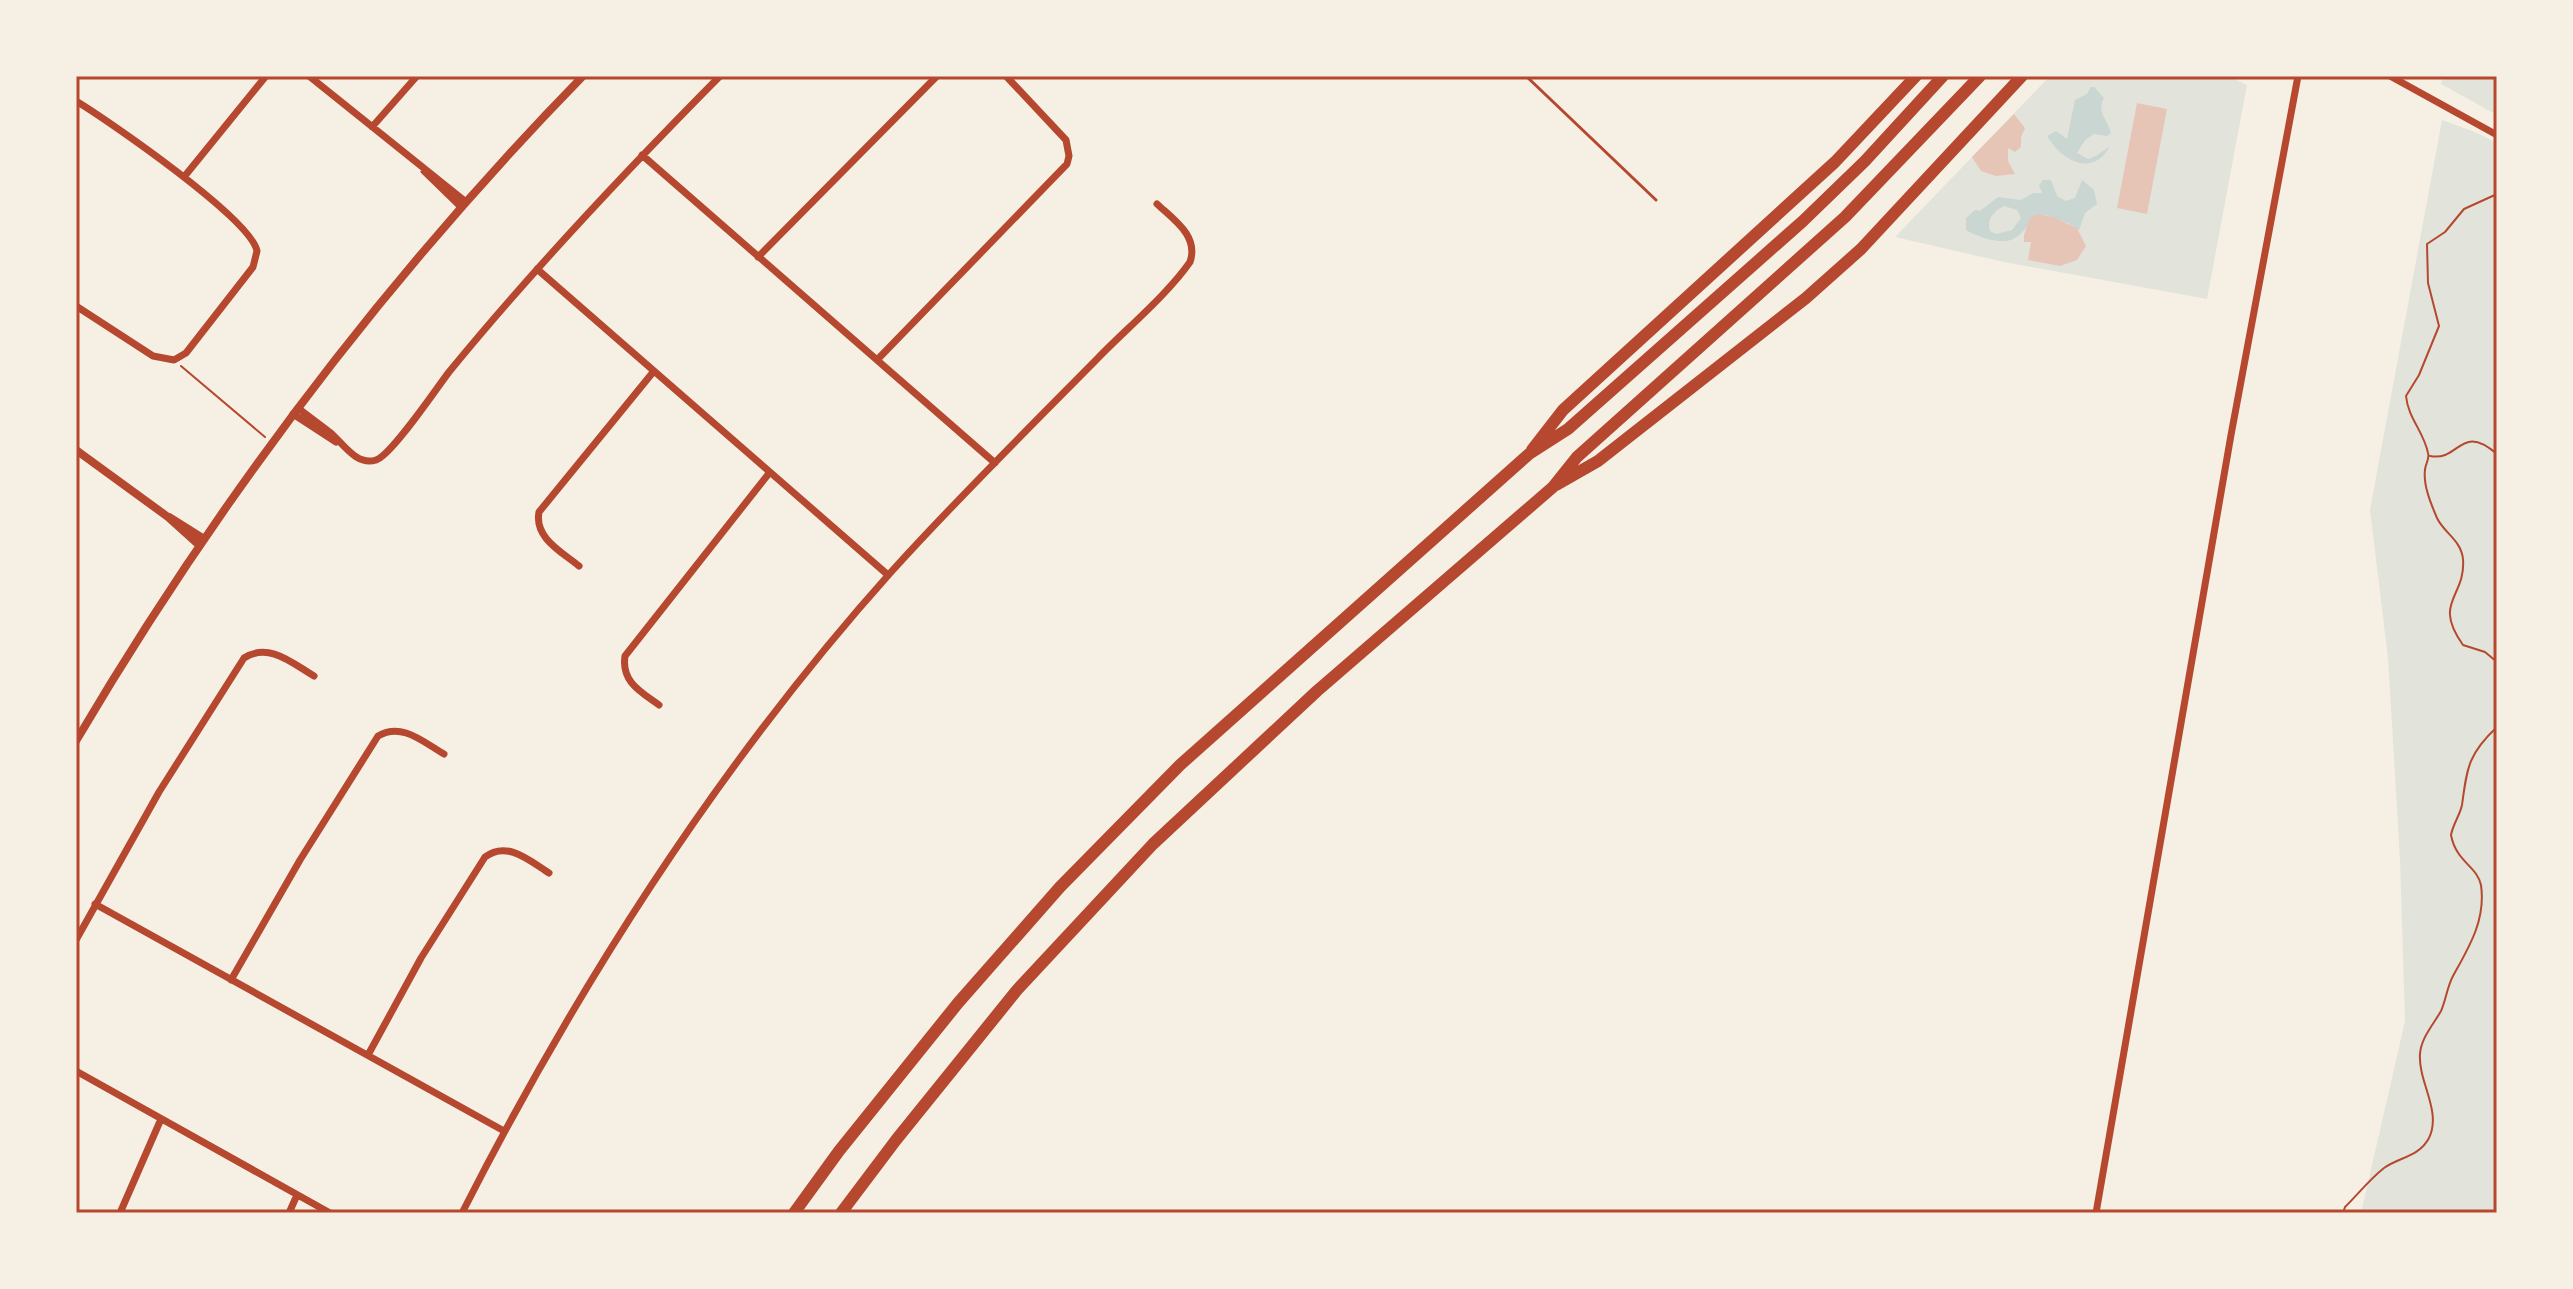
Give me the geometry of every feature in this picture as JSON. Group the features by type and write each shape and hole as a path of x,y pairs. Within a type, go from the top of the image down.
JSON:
{"highway":[{"path":"1529,454 1569,404 1835,162 1916,76"},
{"path":"794,1213 839,1151 958,1003 1060,887 1180,765 1529,454 1568,429 1803,221 1865,161 1943,76"},
{"path":"841,1213 1017,990 1142,855 1317,691 1553,487 1577,457 1845,217 1980,76"},
{"path":"1553,487 1598,461 1834,274 1888,224 2022,76"}],"street":[{"path":"184,177 266,76"},
{"path":"309,76 464,204"},
{"path":"372,127 417,76"},
{"path":"76,741 201,542 295,411 464,204 583,76"},
{"path":"295,411 363,460 379,460 386,456 433,392 537,269 720,76"},
{"path":"758,257 937,76"},
{"path":"877,360 1067,164 1069,148 1066,140 1006,76"},
{"path":"2096,1213 2231,435 2298,76"},
{"path":"2390,76 2497,135"},
{"path":"76,101 184,177 249,235 256,245 257,256 253,267 191,348 174,360 153,356 76,306"},
{"path":"642,155 995,463"},
{"path":"462,1213 504,1131 588,984 680,842 780,706 888,575 1190,262 1193,255 1191,239 1157,204"},
{"path":"537,269 888,575"},
{"path":"579,566 542,534 538,527 539,512 654,371"},
{"path":"76,450 201,542"},
{"path":"659,705 629,681 624,665 629,648 770,472"},
{"path":"76,940 175,767 244,658 252,653 269,651 314,676"},
{"path":"231,980 307,848 378,736 395,730 403,731 444,754"},
{"path":"368,1055 421,958 485,857 498,850 512,851 549,873"},
{"path":"95,904 504,1131"},
{"path":"76,1071 330,1213"},
{"path":"120,1213 161,1119"},
{"path":"289,1213 297,1195"}],"lane":[{"path":"1526,76 1656,200"}],"path":[{"path":"2497,194 2466,207 2445,232 2427,244 2430,295 2439,326 2419,375 2406,396 2409,414 2429,455 2424,481 2437,518 2460,546 2463,558 2459,584 2449,608 2449,620 2463,645 2485,652 2497,662"},
{"path":"174,360 272,443"},
{"path":"2429,455 2442,457 2471,441 2484,443 2497,454"},
{"path":"2343,1213 2345,1207 2382,1170 2421,1149 2429,1138 2432,1115 2420,1054 2427,1034 2442,1009 2454,975 2468,953 2481,916 2478,876 2457,854 2451,835 2461,810 2466,771 2473,754 2497,727"}],"shaded area":[{"path":"2050,76 2227,76 2247,85 2207,299 2004,262 1895,237"},
{"path":"2443,76 2497,76 2497,115 2441,84"},
{"path":"2091,87 2104,98 2102,112 2111,133 2107,136 2094,134 2085,140 2077,153 2088,159 2110,146 2095,161 2078,162 2061,153 2047,136 2056,131 2067,139 2075,100 2087,94"},
{"path":"2442,120 2497,143 2497,1213 2361,1213 2405,1021 2400,859 2388,658 2370,510"},
{"path":"2043,180 2051,180 2057,196 2066,201 2075,198 2082,180 2094,190 2097,204 2085,213 2079,230 2045,215 2035,219 2010,240 1990,240 1966,230 1966,218 1975,210 1980,211 1998,197 2021,200 2033,193 2042,193 2039,185","holes":["2004,206 2017,210 2021,218 2012,230 1996,234 1990,231 1990,220 1997,210"]}],"building":[{"path":"2137,103 2167,109 2147,214 2117,208"},
{"path":"2014,114 2025,128 2021,147 2015,152 2008,148 2008,161 2015,174 1996,176 1981,171 1972,157"},
{"path":"2037,214 2053,217 2077,228 2086,246 2077,260 2060,266 2028,260 2031,242 2024,242 2024,235 2030,218"}]}
